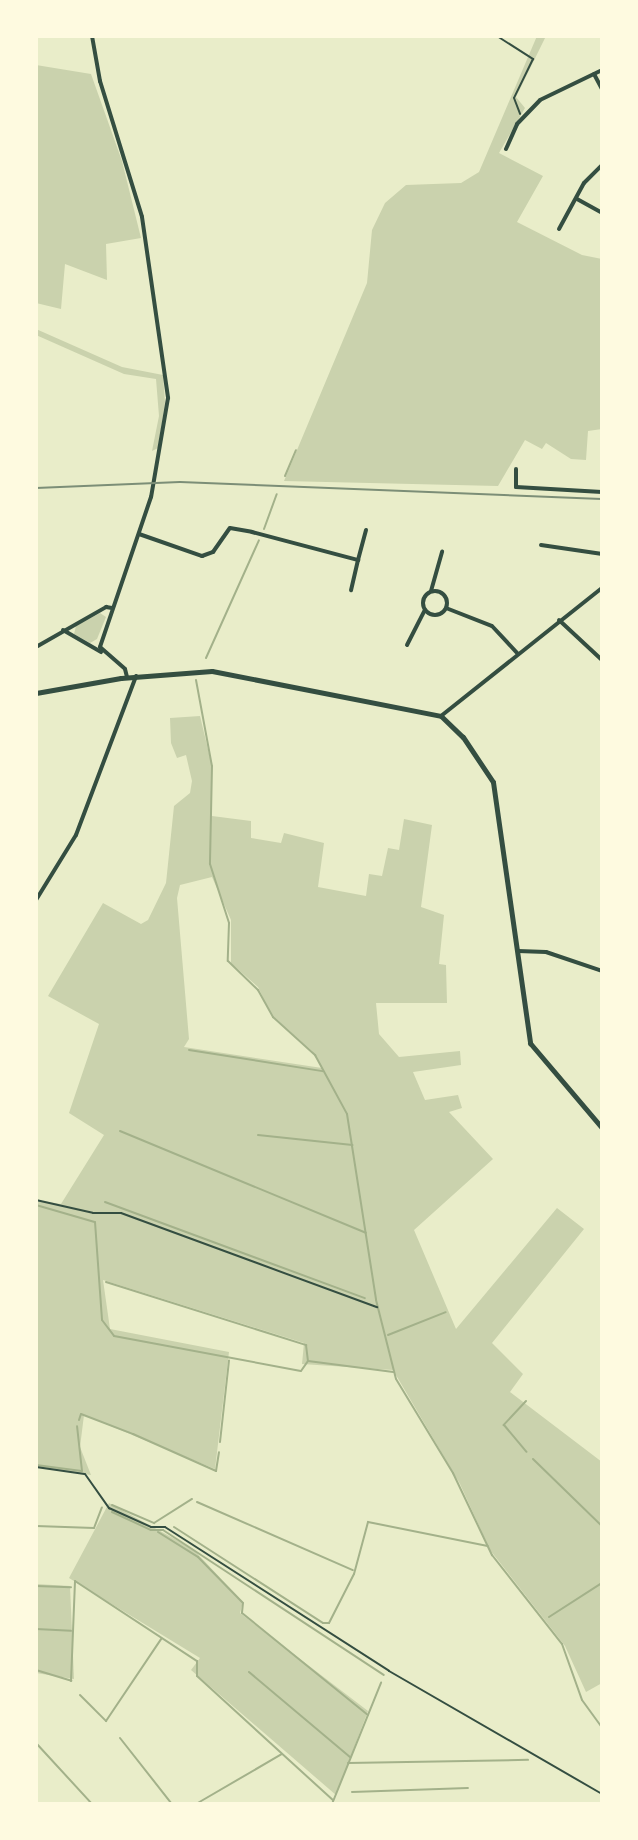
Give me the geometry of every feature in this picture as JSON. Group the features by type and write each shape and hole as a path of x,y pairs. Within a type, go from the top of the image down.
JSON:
{"main road":[{"path":"36,693 127,677 202,670 441,716 463,737 493,782 530,1043 602,1128"}],"street":[{"path":"92,36 100,81 142,217 167,385 154,482 112,608 101,652"},
{"path":"506,149 522,117 540,100 602,70"},
{"path":"594,74 602,89"},
{"path":"559,229 602,165"},
{"path":"577,199 602,213"},
{"path":"516,469 516,487 602,492"},
{"path":"139,534 202,556 236,527 358,560"},
{"path":"351,590 366,530"},
{"path":"541,545 602,554"},
{"path":"407,645 425,609 423,601 431,592 442,552"},
{"path":"441,716 602,588"},
{"path":"431,592 443,595 446,608"},
{"path":"36,647 63,630 112,608"},
{"path":"425,609 435,615 446,608"},
{"path":"446,608 492,626 518,654"},
{"path":"559,620 602,660"},
{"path":"63,630 125,669 127,677"},
{"path":"36,900 76,835 136,676"},
{"path":"518,951 546,952 602,971"}],"path":[{"path":"497,36 533,59 514,98 522,117"},
{"path":"36,1200 93,1213 121,1213 377,1307"},
{"path":"36,1467 85,1474 109,1508 151,1527 165,1527 402,1679 602,1794"}],"green space":[{"path":"537,36 546,36 516,97 525,108 499,153 543,176 517,222 582,255 602,259 602,429 588,431 586,460 571,459 546,443 542,449 525,440 498,486 284,481 367,283 372,230 385,203 406,185 461,183 479,172"},
{"path":"36,65 91,74 122,161 141,238 106,244 107,280 65,264 61,309 36,303"},
{"path":"36,329 122,367 163,375 165,402 158,448 152,451 159,416 156,379 124,374 36,335"},
{"path":"100,613 106,617 97,639 90,643 74,634 76,626"},
{"path":"200,716 212,766 212,816 251,821 251,838 281,843 284,833 324,843 318,887 366,896 369,874 382,876 388,848 399,850 404,819 432,825 421,907 444,915 439,964 446,965 447,1003 376,1003 379,1034 399,1057 460,1051 461,1065 413,1072 425,1100 458,1095 462,1108 449,1112 493,1159 414,1230 456,1329 557,1208 584,1229 492,1343 523,1374 510,1392 602,1462 602,1683 586,1692 565,1646 490,1550 460,1484 393,1370 302,1364 304,1343 103,1280 110,1329 229,1352 215,1469 84,1415 80,1447 91,1475 36,1467 36,1200 61,1204 104,1135 69,1113 99,1024 48,996 103,903 141,924 148,920 166,883 174,806 190,793 192,781 186,755 177,758 171,743 170,718","holes":["212,877 231,920 231,963 258,987 271,1014 312,1051 322,1068 184,1047 189,1039 177,898 180,885"]},
{"path":"109,1503 193,1549 243,1602 240,1613 368,1711 336,1795 191,1670 200,1658 69,1578"},
{"path":"36,1584 70,1586 74,1679 36,1673"}],"waterway":[{"path":"285,476 296,450"},
{"path":"264,529 277,494"},
{"path":"206,658 259,540"},
{"path":"196,680 212,766 210,864 229,923 228,961 258,990 273,1017 315,1055 347,1114 376,1300 396,1379 453,1473 492,1555 562,1644 582,1700 602,1728"},
{"path":"189,1050 322,1071"},
{"path":"120,1131 366,1233"},
{"path":"258,1135 352,1145"},
{"path":"105,1202 365,1298"},
{"path":"36,1205 95,1222 102,1320 114,1336 301,1371 308,1361 393,1372"},
{"path":"106,1282 306,1345 308,1361"},
{"path":"388,1335 446,1312"},
{"path":"220,1442 229,1360"},
{"path":"526,1401 504,1425 527,1452"},
{"path":"79,1420 81,1414 216,1471 219,1452"},
{"path":"36,1465 82,1471 77,1426"},
{"path":"533,1459 602,1526"},
{"path":"112,1505 154,1523 192,1499"},
{"path":"197,1502 353,1570"},
{"path":"36,1526 94,1528 102,1507"},
{"path":"112,1512 151,1530 163,1530 384,1675"},
{"path":"174,1527 323,1623 329,1623 354,1574 368,1522 488,1546"},
{"path":"158,1532 198,1557 243,1603 242,1613 368,1715"},
{"path":"36,1670 71,1681 75,1581 197,1661 197,1676 333,1800"},
{"path":"549,1617 602,1583"},
{"path":"36,1586 71,1587"},
{"path":"36,1629 71,1631"},
{"path":"80,1695 106,1721 161,1639"},
{"path":"249,1672 350,1757"},
{"path":"332,1804 381,1683"},
{"path":"120,1738 172,1804"},
{"path":"36,1743 92,1804"},
{"path":"196,1804 282,1754"},
{"path":"348,1763 528,1760"},
{"path":"352,1792 468,1788"}],"railway":[{"path":"36,488 180,482 602,499"}]}
